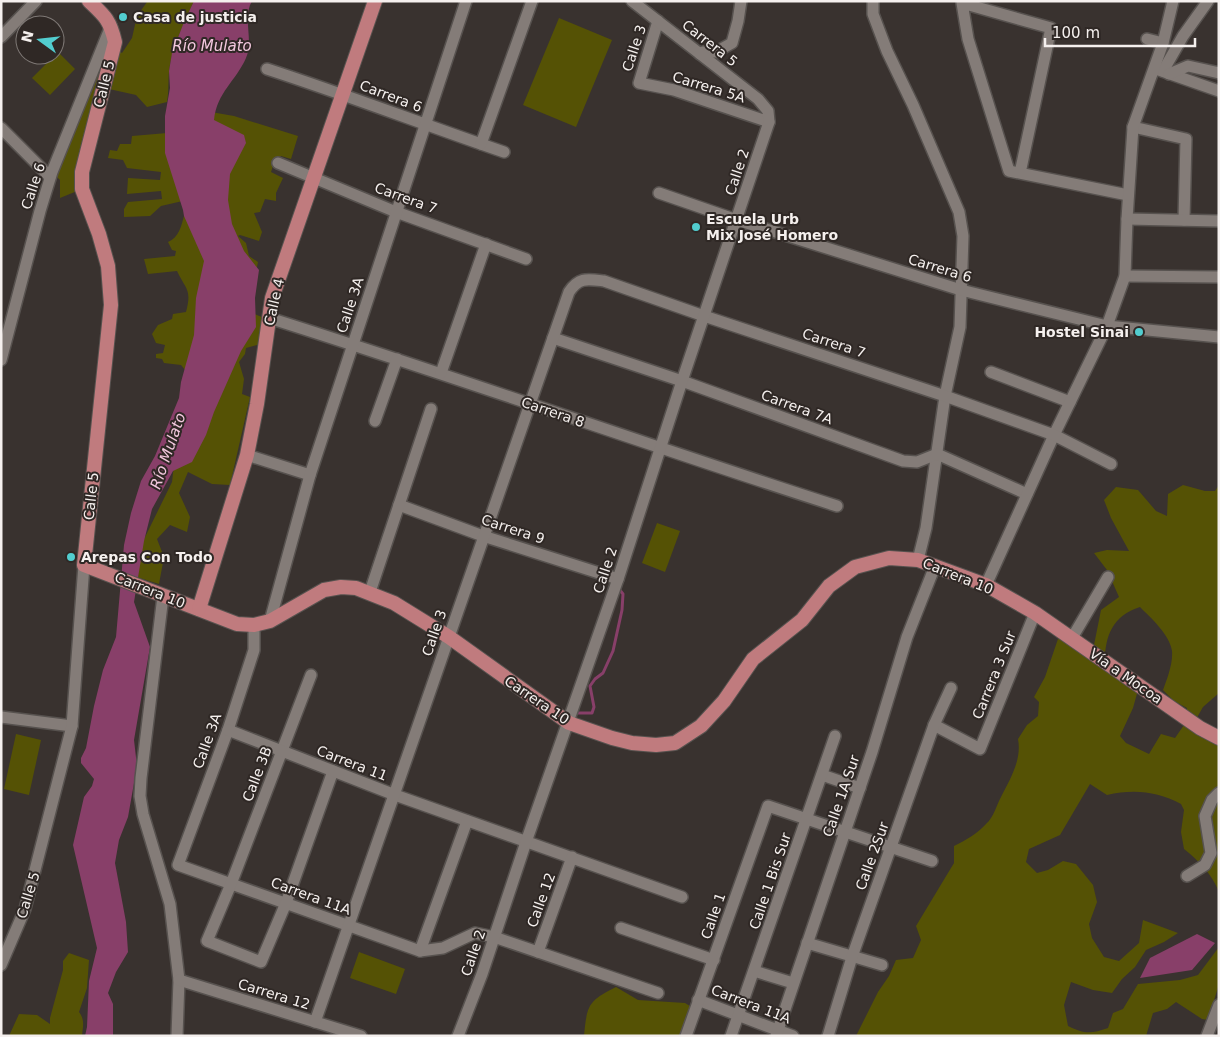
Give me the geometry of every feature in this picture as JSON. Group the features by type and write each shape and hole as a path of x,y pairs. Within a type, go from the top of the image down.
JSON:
{"main road":[{"path":"89,1 104,15 111,26"},
{"name":"Calle 4","path":"198,609 247,455 272,298 374,1"},
{"name":"Calle 5","path":"84,564 111,305 108,266 99,234 82,189 82,172 115,42 111,26"},
{"name":"Carrera 10","path":"84,564 237,624 254,625 270,621 324,590 341,587 356,588 370,592 394,603 448,638 569,723 612,738 632,743 656,745 675,743 701,726 724,701 753,659 802,620 828,586 855,567 889,558 918,560 986,585 1035,612"},
{"name":"Vía a Mocoa","path":"1035,612 1200,728 1219,738"}],"street":[{"path":"1,37 36,1"},
{"name":"Calle 3A","path":"270,621 310,475 466,1"},
{"path":"480,144 532,1"},
{"name":"Carrera 5","path":"632,1 758,99 768,116"},
{"path":"700,54 716,52 732,43 741,1"},
{"path":"873,1 873,14 887,51 959,212 963,236 960,327 945,396 926,528 918,560"},
{"path":"1162,71 1163,43 1173,1"},
{"path":"986,585 1054,435 1107,326 1125,276 1132,127 1183,36 1208,1"},
{"path":"1020,172 1051,28 962,3 968,39 1009,171 1128,195"},
{"name":"Calle 3","path":"639,83 658,22"},
{"name":"Calle 6","path":"1,360 50,177 111,26"},
{"path":"1147,39 1163,43"},
{"path":"1162,71 1188,66 1219,73"},
{"name":"Carrera 6","path":"267,69 504,152"},
{"path":"1162,71 1219,91"},
{"name":"Carrera 5A","path":"639,83 674,90 768,116"},
{"name":"Calle 2","path":"458,1036 482,974 618,579 737,220 768,116"},
{"path":"1132,127 1186,139 1184,220"},
{"path":"1,128 50,177"},
{"name":"Carrera 7","path":"278,163 396,212 526,259"},
{"name":"Carrera 6","path":"659,193 737,220 961,290 1107,326 1219,337"},
{"path":"1127,219 1219,221"},
{"path":"441,373 486,244"},
{"path":"1125,276 1219,277"},
{"name":"Calle 3","path":"315,1022 350,926 483,536 569,292 581,280 604,281"},
{"name":"Carrera 7","path":"604,281 945,396 1054,435 1111,464"},
{"name":"Carrera 8","path":"270,318 441,373 660,449 837,506"},
{"name":"Carrera 7A","path":"553,338 682,382 903,462 917,462 937,454"},
{"path":"374,421 397,359"},
{"path":"991,372 1070,402"},
{"path":"370,592 431,410"},
{"path":"937,454 1028,494"},
{"path":"247,455 310,475"},
{"name":"Carrera 9","path":"399,505 483,536 618,579"},
{"name":"Calle 5","path":"1,966 26,909 72,726 84,564"},
{"name":"Calle 1A Sur","path":"777,1033 890,697 907,637 935,566"},
{"path":"1072,638 1108,577"},
{"path":"163,596 140,796 143,814 170,904 179,980 176,1036"},
{"name":"Carrera 3 Sur","path":"934,725 980,749 1035,612"},
{"name":"Calle 3A","path":"178,865 228,730 254,650 254,625"},
{"name":"Calle 3B","path":"286,903 261,962 207,941 231,884 311,675"},
{"name":"Calle 2Sur","path":"828,1036 852,957 934,725 950,688"},
{"path":"1,717 72,726"},
{"name":"Carrera 11","path":"228,730 395,795 682,897"},
{"name":"Calle 1 Bis Sur","path":"731,1036 835,736"},
{"path":"286,903 333,771"},
{"path":"822,775 860,788"},
{"path":"1187,876 1205,865 1211,853 1205,816 1212,800 1219,793"},
{"name":"Calle 1","path":"686,1036 768,806 807,820"},
{"path":"807,820 932,860"},
{"path":"420,951 467,821"},
{"name":"Calle 12","path":"538,952 572,858"},
{"name":"Carrera 11A","path":"178,865 420,951 443,948 475,933 494,937"},
{"path":"620,928 714,960"},
{"path":"494,937 658,993"},
{"path":"807,943 882,965"},
{"path":"754,971 793,983"},
{"name":"Carrera 12","path":"179,980 361,1036"},
{"name":"Carrera 11A","path":"698,1000 777,1033 793,1036"},
{"path":"1207,1036 1219,1005"}],"shaded area":[{"path":"194,1 173,53 169,71 167,102 147,107 136,95 109,89 117,50 122,53 132,38 137,16 147,2"},
{"path":"559,18 612,40 576,127 523,105"},
{"path":"111,26 82,189 60,198 60,180 52,172"},
{"path":"65,59 75,69 50,95 32,78 45,65 65,65"},
{"path":"211,112 234,116 298,136 291,159 281,156 274,163 271,172 283,178 276,193 276,201 265,199 260,212 254,213 262,232 259,241 238,236 246,243 249,256 258,262 248,311 264,318 261,344 246,348 245,354 239,362 244,379 242,394 250,397 230,485 212,484 188,472 179,493 190,517 187,532 170,525 157,539 164,557 159,584 127,574 172,482 177,439 217,355"},
{"path":"179,132 187,200 161,206 150,216 124,217 124,209 128,202 162,199 161,191 127,194 128,178 160,180 161,172 127,168 123,160 108,158 110,150 117,151 120,144 131,144 132,136"},
{"path":"184,216 194,217 226,291 186,371 181,365 164,363 162,359 156,358 156,354 163,353 165,345 156,343 152,334 158,325 172,319 173,314 186,312 187,290 177,271 148,274 144,259 175,256 176,251 172,250 168,242 172,240 181,228"},
{"path":"1183,485 1205,491 1215,491 1219,485 1219,693 1203,707 1191,728 1219,745 1219,892 1213,879 1195,858 1184,849 1181,832 1184,810 1181,804 1163,796 1145,792 1107,795 1090,784 1060,835 1029,849 1026,862 1037,873 1048,870 1063,861 1076,864 1093,885 1097,902 1089,924 1092,938 1104,957 1119,961 1139,943 1143,920 1178,933 1146,950 1135,967 1122,979 1112,993 1093,990 1071,982 1064,1005 1068,1026 1079,1031 1088,1032 1108,1028 1113,1013 1123,1009 1138,984 1180,980 1198,975 1219,947 1219,984 1208,1020 1202,1019 1176,1002 1167,1009 1153,1013 1146,1036 856,1036 896,960 913,958 921,940 916,926 954,863 954,846 979,831 993,815 1017,762 1018,739 1027,725 1038,716 1039,702 1034,697 1045,677 1059,636 1091,660 1101,610 1119,597 1107,570 1094,553 1107,550 1129,551 1111,518 1104,500 1116,487 1138,490 1156,511 1167,516 1168,494","holes":["1140,607 1164,633 1171,645 1171,666 1163,690 1174,701 1187,708 1184,725 1175,738 1161,734 1149,754 1126,743 1120,736 1133,708 1138,690 1105,666 1106,647 1111,630 1122,616"]},
{"path":"657,523 680,531 665,572 642,563"},
{"path":"16,734 41,740 29,795 4,789"},
{"path":"359,952 405,969 396,994 350,978"},
{"path":"69,953 89,960 87,988 79,1012 83,1020 82,1036 9,1036 19,1014 37,1015 50,1024 63,970 63,961"},
{"path":"616,987 638,1000 685,1003 693,1008 682,1036 584,1036 586,1017 594,1000"}],"water":[{"name":"Río Mulato","path":"194,1 252,1 248,15 249,44 246,58 223,94 214,120 244,135 246,143 230,174 228,200 232,224 244,251 259,270 255,298 256,327 241,351 206,435 192,462 173,471 152,509 144,541 134,602 150,647 134,740 137,766 128,817 119,840 115,863 126,922 128,952 116,972 108,993 113,1004 113,1036 85,1036 89,981 97,948 73,845 84,797 92,786 94,779 81,763 81,758 86,748 103,670 116,637 124,545 131,513 141,481 155,456 179,398 181,382 194,335 196,298 204,261 184,216 165,153 165,116 170,88 169,71 172,53"},
{"path":"1197,934 1215,943 1192,970 1140,978 1150,958"}],"waterway":[{"path":"578,713 592,713 594,707 590,686 603,673 613,651 622,610 623,594 619,589"}],"place":[{"name":"Casa de justicia","path":"123,17"},
{"name":"Escuela Urb Mix José Homero","path":"696,227"},
{"name":"Hostel Sinai","path":"1139,332"},
{"name":"Arepas Con Todo","path":"71,557"}]}
